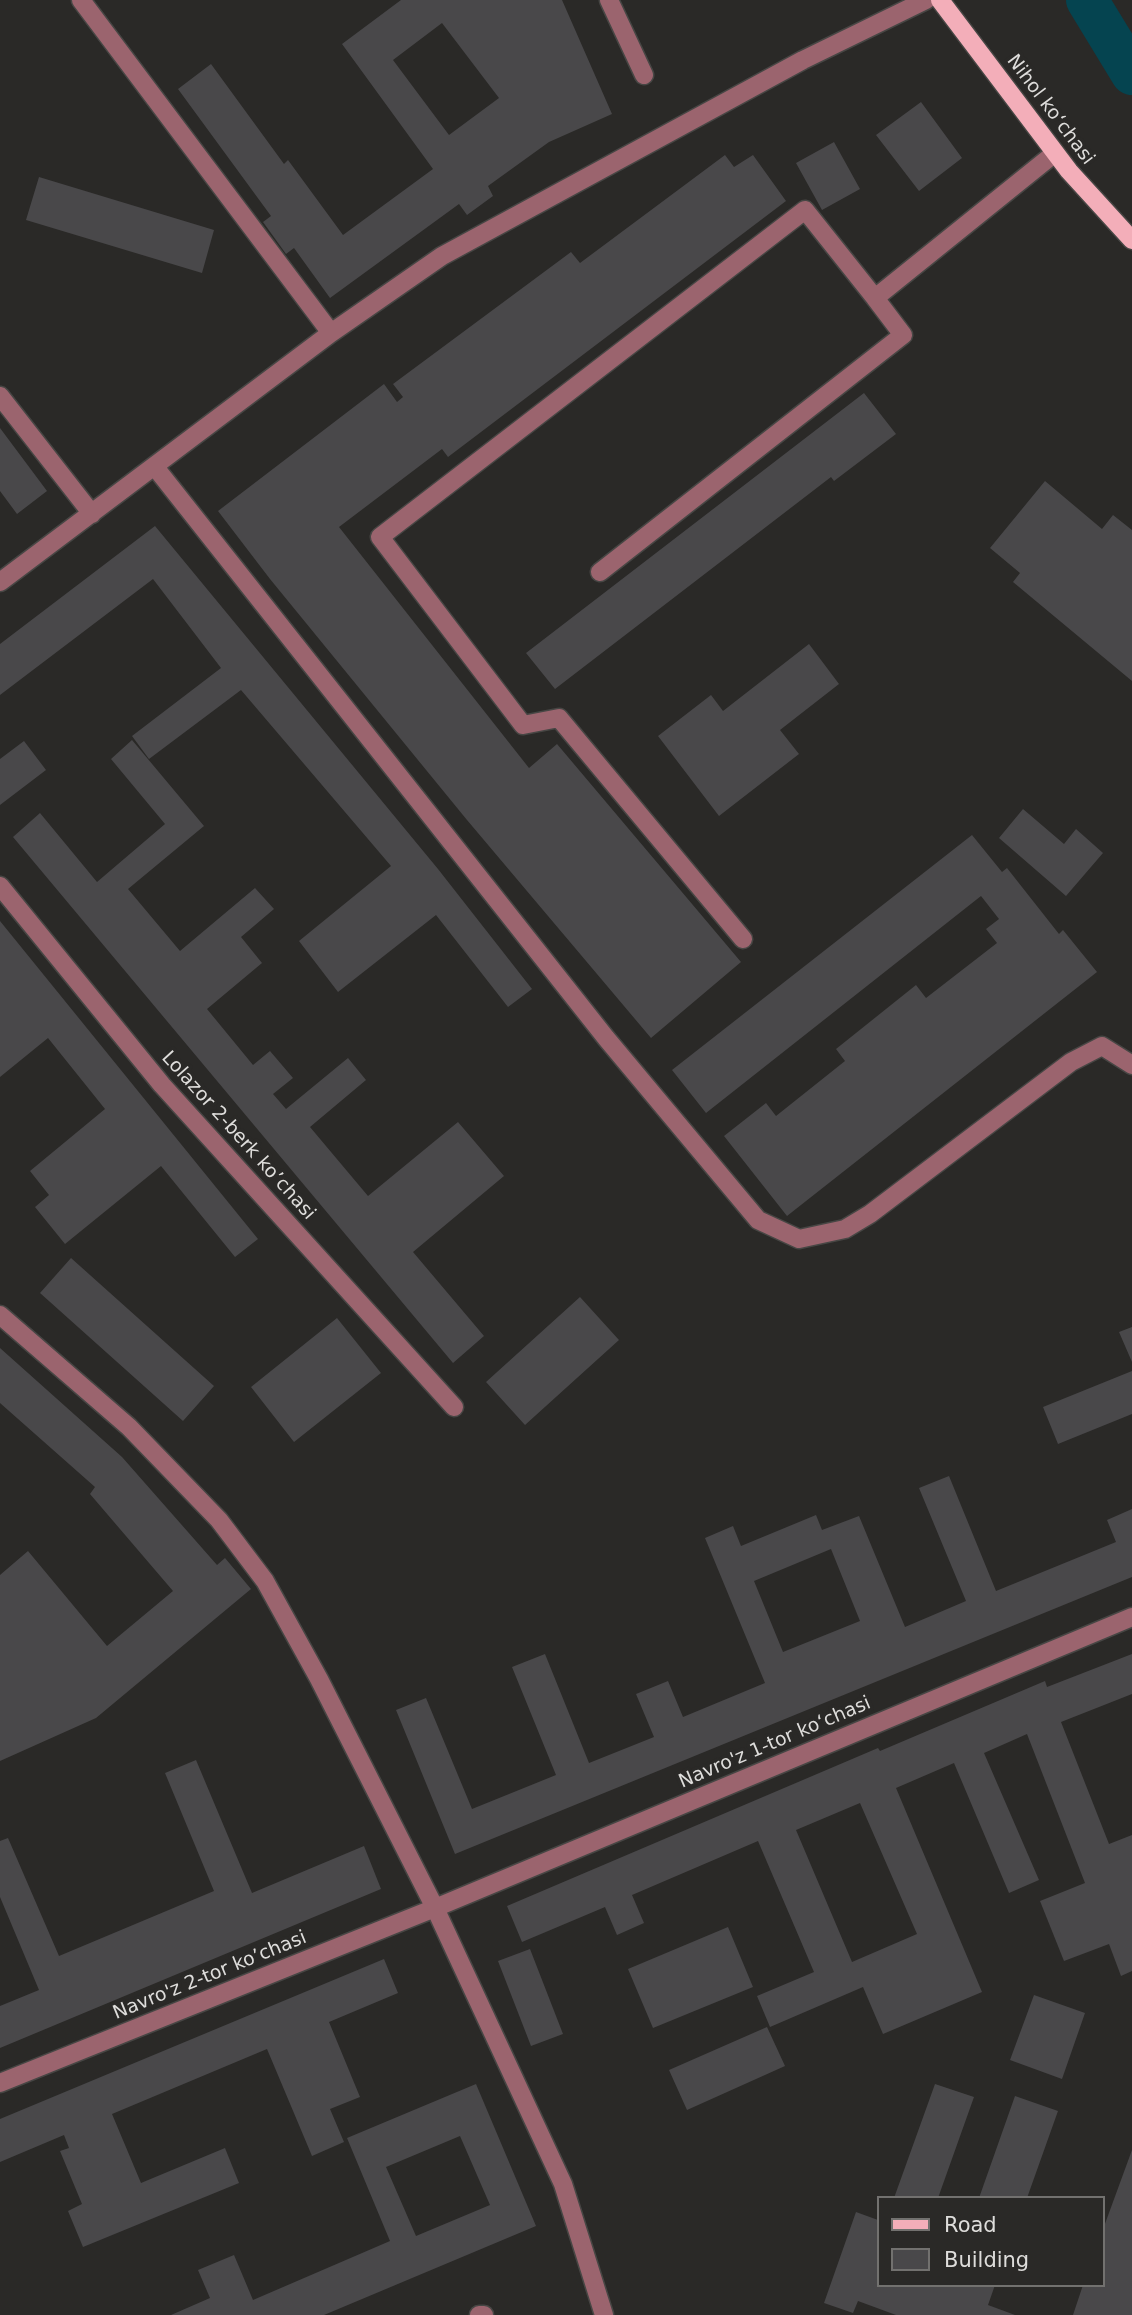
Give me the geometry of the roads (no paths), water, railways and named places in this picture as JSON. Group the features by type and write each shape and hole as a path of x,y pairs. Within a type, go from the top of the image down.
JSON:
{"main road":[{"name":"Nihol koʻchasi","path":"940,0 1055,153 1132,240"}],"street":[{"path":"81,0 331,333"},
{"path":"609,0 644,75"},
{"path":"0,582 331,333 442,256 803,60 926,0"},
{"path":"874,298 1055,153"},
{"path":"600,572 903,335 805,210 380,537 523,725 559,718 743,939"},
{"path":"0,396 92,514"},
{"path":"155,467 606,1038 758,1220 799,1239 845,1229 870,1214 1071,1062 1102,1046 1132,1065"},
{"name":"Lolazor 2-berk koʼchasi","path":"0,886 162,1085 454,1407"},
{"path":"0,1315 129,1427 219,1520 265,1581 319,1679 435,1908 563,2184 604,2315"},
{"path":"0,2083 435,1908 1132,1617"}],"waterway":[{"path":"1087,0 1132,74"}]}
